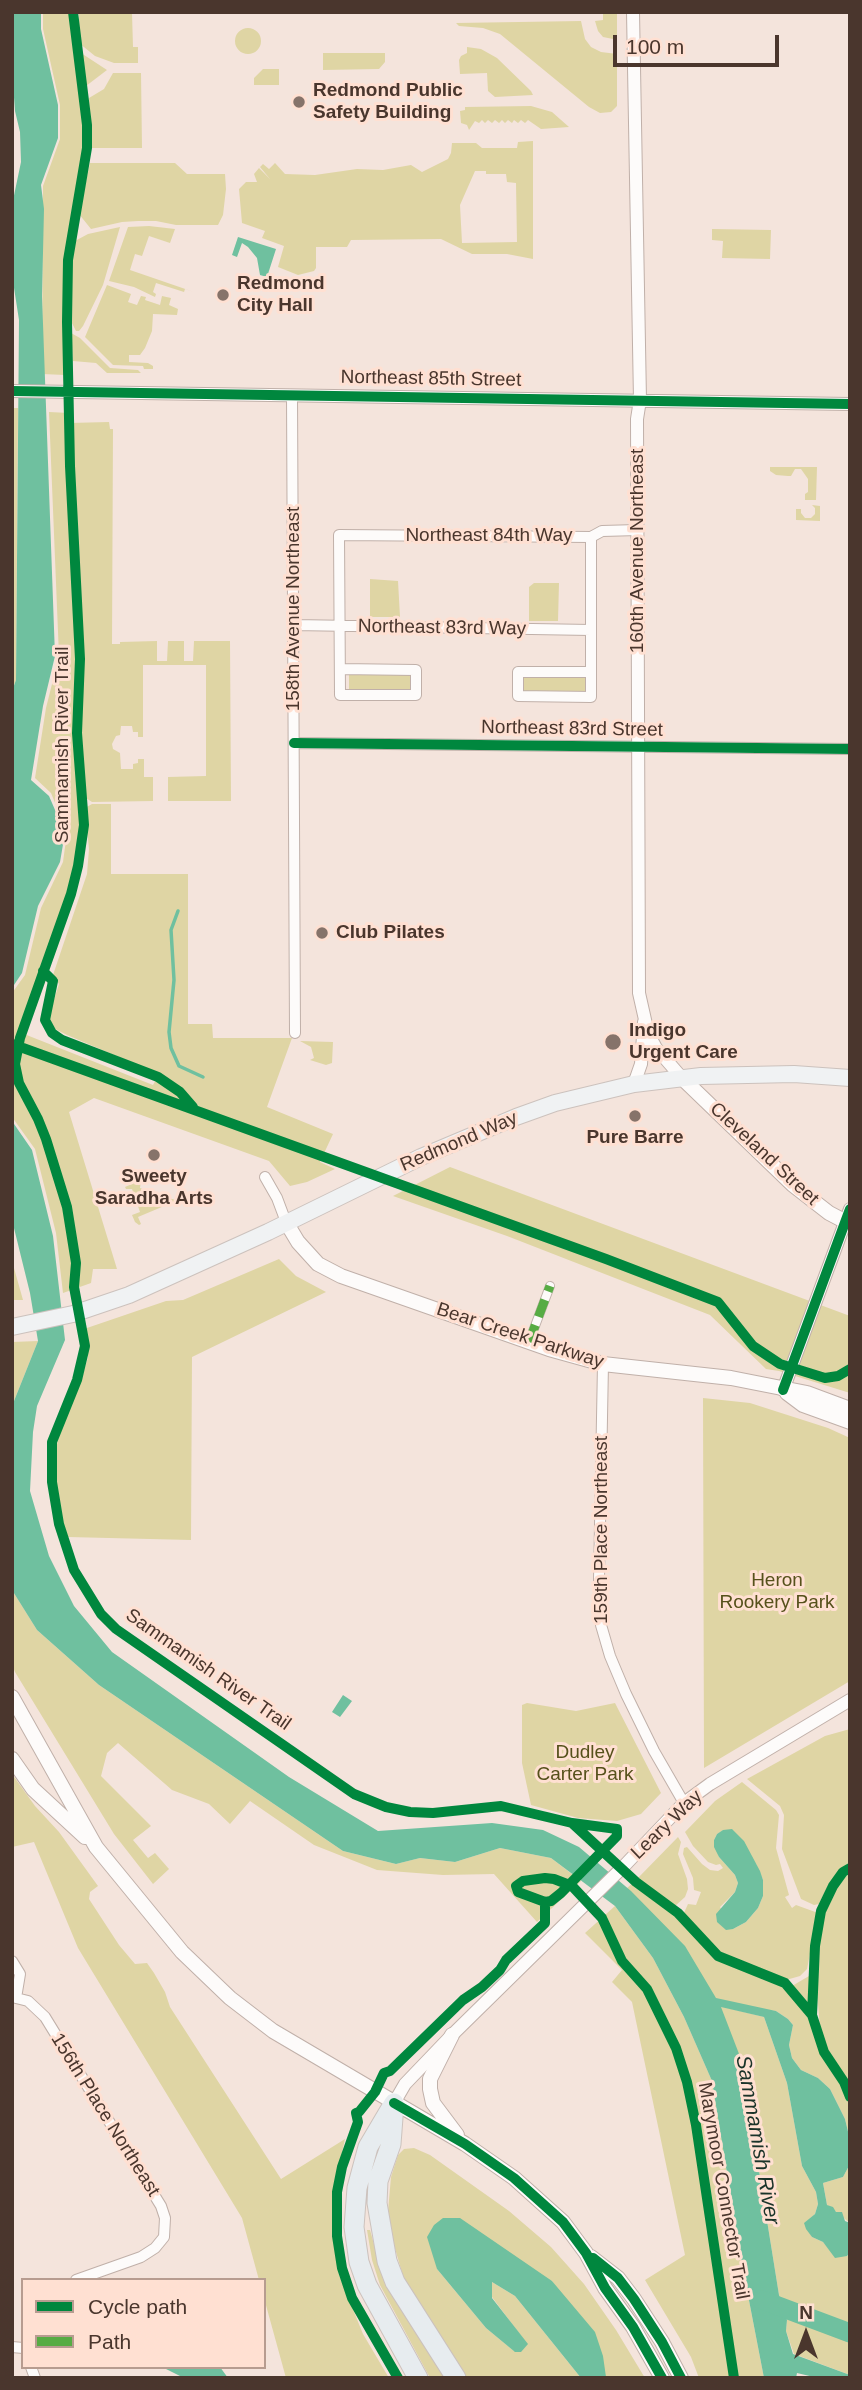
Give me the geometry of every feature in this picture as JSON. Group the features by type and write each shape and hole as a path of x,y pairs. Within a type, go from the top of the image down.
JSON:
{"highway":[{"path":"394,2103 368,2147 357,2188 354,2227 359,2262 367,2285 418,2378"},
{"path":"394,2103 391,2144 378,2181 377,2203 384,2250 395,2282 456,2378"}],"main road":[{"name":"Redmond Way","path":"12,1327 74,1314 129,1295 421,1157 516,1117 574,1098 634,1084 682,1078 766,1073 850,1078"},
{"name":"Cleveland Street","path":"682,1078 793,1185 829,1213 848,1218"},
{"name":"Bear Creek Parkway","path":"286,1222 298,1242 318,1265 341,1276 528,1342 603,1364 731,1378 807,1393 850,1409"},
{"name":"Bear Creek Parkway","path":"783,1390 803,1405 850,1422"},
{"path":"12,1697 96,1847"},
{"path":"12,1718 27,1724"},
{"path":"12,1759 33,1789 96,1847 169,1938 230,1998 297,2046 465,2144 514,2178 563,2221 633,2327 662,2378"},
{"path":"452,2035 430,2079 430,2089 433,2103 465,2144"},
{"path":"586,2253 618,2278 655,2331 681,2378"}],"street":[{"name":"160th Avenue Northeast","path":"633,12 640,400 637,419 639,982 644,1022 656,1048 682,1078"},
{"name":"Northeast 85th Street","path":"12,391 850,404"},
{"name":"158th Avenue Northeast","path":"292,395 295,1033"},
{"name":"Northeast 84th Way","path":"340,626 339,535 591,537 602,531 638,530"},
{"path":"591,537 592,672 591,697 518,696 518,672 592,672"},
{"name":"Northeast 83rd Way","path":"294,625 591,630"},
{"path":"340,626 340,669 340,695 416,695 416,670 340,669"},
{"name":"Northeast 83rd Street","path":"294,743 850,749"},
{"path":"634,1084 641,1064 644,1022"},
{"path":"265,1177 286,1222"},
{"path":"783,1390 848,1218"},
{"path":"528,1342 550,1286"},
{"name":"159th Place Northeast","path":"603,1364 599,1579 601,1625 626,1694 684,1803"},
{"name":"Leary Way","path":"394,2103 405,2084 452,2035 625,1866 684,1803 720,1777 850,1700"},
{"path":"12,1961 20,1974 14,1998"},
{"name":"156th Place Northeast","path":"14,1998 28,2001 45,2017 161,2206 164,2218 164,2237 155,2248 141,2257 82,2278"}],"green space":[{"path":"43,12 70,12 83,114 83,147 66,260 65,375 42,374 43,186 60,139 60,105 43,29"},
{"path":"79,12 132,13 133,47 138,47 138,63 114,63 95,56 79,43"},
{"path":"603,12 617,12 617,36 613,39 603,37 598,31 595,21 603,20"},
{"path":"581,21 585,39 591,47 601,52 617,54 617,106 611,112 600,113 589,107 500,34 483,28 459,26 456,23"},
{"path":"248,28 257,32 261,41 257,50 248,54 239,50 235,41 239,32"},
{"path":"467,47 481,49 497,58 533,95 495,97 488,91 487,73 460,74 459,60 467,53"},
{"path":"81,53 107,70 86,86 84,69"},
{"path":"323,53 385,53 385,62 379,69 323,70"},
{"path":"263,69 279,69 279,85 254,85 254,78"},
{"path":"113,73 141,73 142,148 90,148 89,98 104,89"},
{"path":"531,106 552,112 569,127 541,129 528,120 518,123 514,120 512,123 508,120 505,123 502,120 499,123 495,120 492,123 488,120 485,123 482,120 479,123 475,121 469,130 467,125 461,123 460,111 465,110 465,107"},
{"path":"533,141 533,259 507,254 472,254 441,239 351,240 347,247 316,247 316,268 298,275 278,267 284,246 262,238 265,231 242,223 239,189 246,182 257,182 254,174 259,168 270,179 260,167 263,164 269,169 275,163 285,174 315,175 411,165 422,172 448,159 452,143 476,143 482,148 517,148 518,142","holes":["475,171 486,171 486,174 506,174 507,182 516,183 517,242 462,243 460,205"]},
{"path":"90,163 175,163 187,174 225,174 223,215 218,225 138,221 91,229 79,214"},
{"path":"120,227 103,285 83,326 76,331 70,319 72,253 75,241 88,234"},
{"path":"128,227 175,229 170,243 149,236 142,256 135,254 130,270 194,292 185,289 184,292 156,283 153,292 155,297 134,287 109,281"},
{"path":"712,229 771,230 770,259 722,258 723,241 712,240"},
{"path":"107,285 131,294 128,302 137,305 141,296 160,305 162,296 171,298 169,305 178,309 177,315 153,314 152,331 145,348 140,355 129,355 129,362 148,363 153,369 113,365 85,337"},
{"path":"71,333 80,338 110,368 138,370 141,373 107,373 96,363 73,361"},
{"path":"12,408 18,408 16,680 12,691"},
{"path":"49,412 69,413 69,423 109,422 110,429 113,429 112,644 157,641 157,661 167,661 168,641 184,641 184,661 193,661 194,641 230,641 231,801 168,801 168,777 206,776 206,665 143,665 143,737 138,737 138,732 133,732 132,726 121,726 120,735 116,736 112,744 113,749 120,753 121,769 133,769 133,764 138,763 138,759 144,759 144,777 153,777 153,801 92,802 83,796 84,825 78,866 19,1032 153,1085 159,1074 67,1035 55,1029 50,1020 59,984 53,975 87,874 89,849 85,808 92,804 111,804 111,874 188,874 188,1024 212,1024 213,1038 292,1038 267,1107 333,1134 320,1162 335,1169 307,1182 290,1186 269,1161 94,1098 69,1112 117,1269 93,1269 91,1283 63,1293 56,1233 35,1149 12,1117 12,993 25,975 41,908 63,862 67,832 51,793 35,778 46,708 59,656"},
{"path":"770,467 817,467 816,500 805,500 808,479 801,469 795,469 791,476 788,476 776,475 770,471"},
{"path":"812,505 820,506 820,521 796,520 796,509 801,509 805,518 811,518 815,514"},
{"path":"370,579 398,581 400,617 370,617"},
{"path":"534,583 559,583 558,621 529,621 529,587"},
{"path":"349,673 408,673 413,675 412,689 349,691"},
{"path":"585,675 585,693 526,693 521,690 522,677"},
{"path":"300,1041 333,1042 332,1063 326,1065 310,1060 314,1058 311,1047"},
{"path":"450,1167 850,1316 850,1393 766,1369 710,1315 507,1236 393,1196"},
{"path":"141,1180 140,1188 175,1200 178,1193 191,1194 195,1204 192,1204 188,1196 138,1217 141,1224 139,1225 132,1215 140,1212 132,1189 125,1187"},
{"path":"279,1259 296,1276 326,1292 192,1357 191,1540 68,1537 58,1508 54,1458 61,1426 88,1357 84,1329 166,1301 183,1300"},
{"path":"12,1261 23,1300 12,1300"},
{"path":"38,1341 12,1406 12,1342"},
{"name":"Heron Rookery Park","path":"703,1398 750,1403 828,1428 850,1438 850,1681 704,1768"},
{"path":"12,1590 37,1630 99,1685 343,1851 396,1864 420,1858 455,1862 500,1848 551,1858 581,1881 537,1922 494,1874 443,1875 377,1870 314,1845 250,1801 230,1824 209,1804 172,1790 118,1743 107,1753 101,1776 151,1826 133,1840 148,1858 155,1853 169,1869 153,1884 114,1834 15,1672 12,1664"},
{"name":"Dudley Carter Park","path":"527,1703 576,1711 615,1703 661,1793 641,1814 617,1821 578,1818 531,1805 522,1763 522,1705"},
{"path":"850,1729 850,1864 837,1874 819,1904 814,1905 801,1899 782,1849 784,1815 780,1806 747,1779 825,1736"},
{"path":"12,1774 98,1886 90,1892 89,1899 135,1964 147,1963 154,1973 170,2007 281,2179 345,2139 333,2193 332,2223 339,2275 363,2334 389,2378 286,2378 266,2305 266,2278 258,2278 242,2218 78,1948 34,1842 12,1847"},
{"path":"742,1782 779,1815 776,1848 789,1895 785,1897 792,1908 796,1905 818,1913 807,1969 800,1976 786,1980 723,1956 683,1915 688,1904 696,1905 701,1892 694,1890 693,1878 683,1854 684,1848 687,1847 710,1870 718,1871 723,1868 720,1864 708,1862 693,1846 685,1832 715,1801","holes":["724,1830 756,1864 763,1880 763,1896 758,1908 746,1922 733,1929 720,1907 735,1892 738,1883 735,1875 719,1857 714,1840 717,1834"]},
{"path":"678,1837 681,1842 678,1854 688,1889 685,1897 674,1907 637,1879"},
{"path":"850,1871 850,2091 821,2041 815,1967 827,1905 833,1889"},
{"path":"633,1883 673,1913 716,1959 787,1989 799,2001 813,2024 817,2044 824,2059 841,2084 850,2106 850,2140 845,2119 830,2089 818,2078 801,2070 792,2058 789,2045 793,2025 788,2019 776,2011 720,2006 764,2017 787,2083 802,2166 816,2192 818,2204 815,2214 805,2223 812,2237 823,2242 829,2249 847,2256 850,2252 850,2375 794,2354 779,2295 741,2059 627,1888"},
{"path":"615,1906 653,1958 684,2017 712,2081 741,2259 764,2378 699,2378 691,2357 645,2280 685,2255 632,2002 612,1982 622,1970 585,1933"},
{"path":"811,1977 810,2007 792,1986"},
{"path":"414,2148 430,2155 509,2211 551,2247 584,2284 645,2378 605,2378 552,2281 437,2269 486,2328 514,2351 527,2344 492,2297 492,2282 515,2296 581,2378 465,2378 405,2283 394,2245 388,2211 391,2177 398,2155 404,2149"},
{"path":"850,2164 850,2223 827,2205 823,2183 843,2177"},
{"path":"367,2230 370,2230 381,2269 447,2378 430,2378 380,2285"}],"shaded area":[{"path":"12,12 41,12 41,29 58,105 58,138 41,185 44,209 42,296 55,656 43,706 31,780 49,796 65,833 60,862 38,906 22,973 12,988 12,691 16,680 19,320 12,275 12,205 21,162 12,70"},
{"path":"238,237 276,249 267,277 260,275 257,258 242,243 237,257 232,255"},
{"path":"12,1121 32,1150 53,1236 65,1340 37,1406 30,1491 49,1556 74,1606 112,1652 289,1777 378,1831 492,1823 543,1830 579,1847 631,1891 685,1946 716,1998 776,2011 788,2019 793,2025 789,2045 792,2058 801,2070 818,2078 830,2089 845,2119 850,2140 850,2164 843,2177 823,2183 827,2205 833,2207 836,2212 842,2212 845,2221 850,2223 850,2252 847,2256 835,2258 823,2242 812,2237 806,2229 804,2223 815,2214 818,2204 816,2192 802,2166 787,2083 764,2017 721,2007 741,2059 779,2295 793,2354 850,2375 850,2378 818,2378 797,2373 796,2378 764,2378 741,2259 712,2081 684,2017 653,1958 615,1906 551,1858 500,1848 455,1862 420,1858 396,1864 343,1851 99,1685 37,1630 12,1590 12,1406 38,1341 30,1293 12,1220"},
{"path":"343,1695 352,1701 340,1717 332,1712"},
{"path":"732,1829 744,1841 760,1871 763,1896 758,1908 746,1922 726,1930 717,1922 716,1914 735,1892 738,1883 735,1875 719,1857 714,1840 723,1830"},
{"path":"443,2218 460,2218 552,2281 595,2332 606,2377 581,2378 515,2296 492,2282 492,2298 528,2344 521,2352 515,2352 486,2328 437,2269 427,2237 434,2225"},
{"path":"166,2369 221,2369 228,2378 184,2378"}],"waterway":[{"path":"178,911 171,930 174,980 169,1032 171,1048 179,1066 203,1077"},
{"path":"762,2300 850,2333"}],"marked path":[{"path":"529,1342 550,1286"}],"cycle path":[{"name":"Sammamish River Trail","path":"73,12 87,125 87,148 68,260 67,322 70,466 80,659 77,733 84,825 71,894 20,1038 15,1064 19,1083 46,1139 67,1207 76,1263 74,1287 85,1346 77,1380 52,1442 52,1482 59,1524 74,1570 101,1614 116,1629 354,1794 386,1807 410,1812 433,1813 501,1806 572,1823 617,1829 617,1836 561,1893 545,1902"},
{"path":"12,391 850,404"},
{"path":"294,743 850,749"},
{"path":"43,971 53,981 45,1020 52,1033 62,1040 158,1077 180,1092 193,1107"},
{"path":"12,1044 718,1302 753,1346 780,1364 825,1378 838,1376 850,1369"},
{"path":"783,1390 850,1209"},
{"path":"572,1823 636,1882 678,1913 718,1956 785,1983 812,2015"},
{"path":"850,1868 843,1872 833,1886 821,1911 815,1946 812,2015 824,2052 844,2082 850,2097"},
{"name":"Marymoor Connector Trail","path":"545,1902 518,1892 516,1886 523,1881 545,1878 572,1886 602,1918 622,1961 647,1989 676,2048 696,2125 734,2378"},
{"path":"398,2378 352,2298 342,2268 337,2236 337,2192 342,2167 358,2122 356,2113 375,2092 384,2073 390,2071 463,2000 482,1987 545,1923 545,1902"},
{"path":"394,2103 465,2144 514,2178 563,2222 633,2327 662,2378"},
{"path":"593,2258 618,2278 634,2299 681,2378"}],"place":[{"name":"Redmond Public Safety Building","path":"299,102"},
{"name":"Redmond City Hall","path":"223,295"},
{"name":"Club Pilates","path":"322,933"},
{"name":"Indigo Urgent Care","path":"613,1042"},
{"name":"Pure Barre","path":"635,1116"},
{"name":"Sweety Saradha Arts","path":"154,1155"}],"water label":[{"name":"Sammamish River","path":"757,2140"}]}
